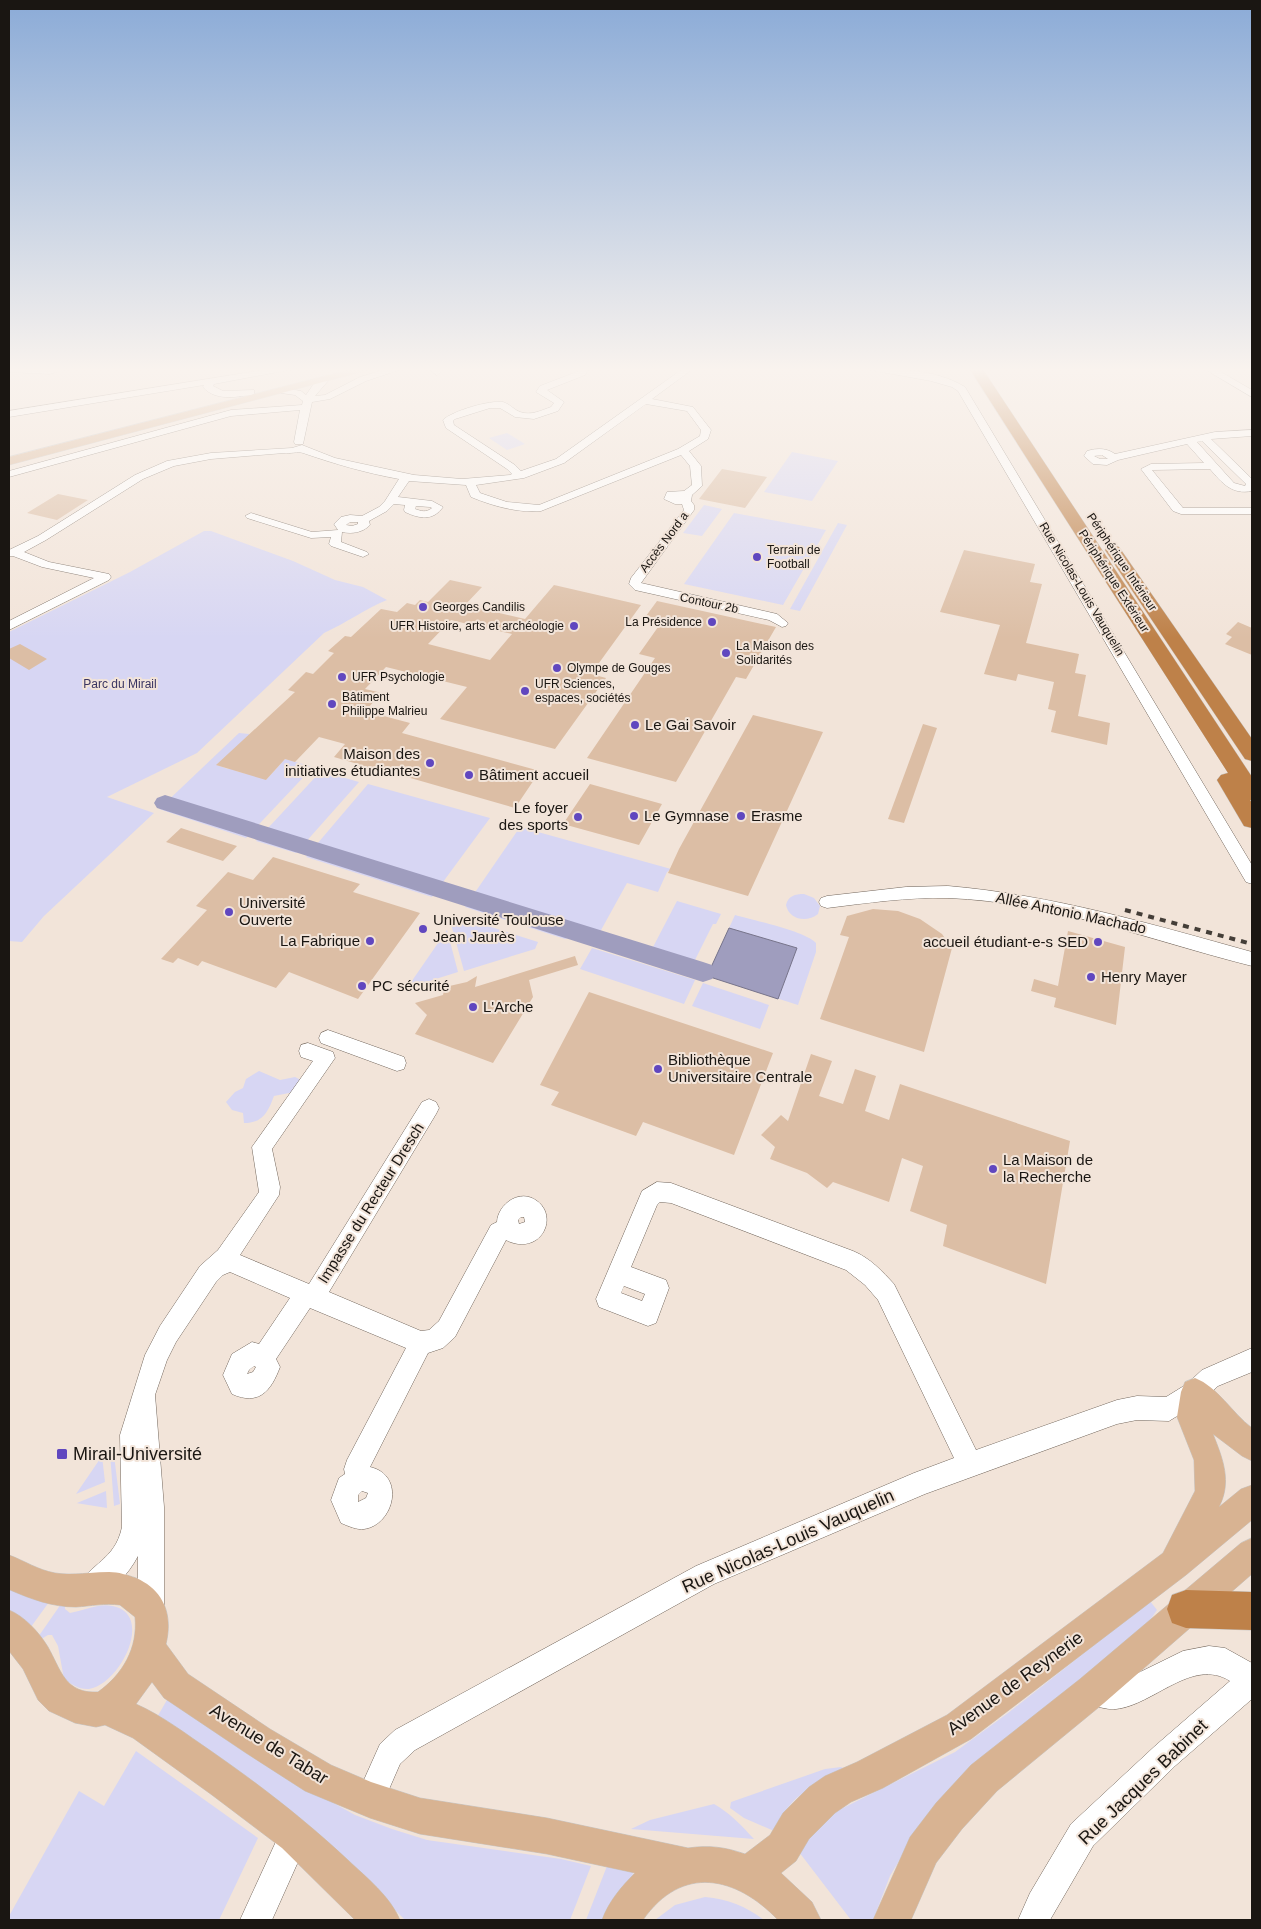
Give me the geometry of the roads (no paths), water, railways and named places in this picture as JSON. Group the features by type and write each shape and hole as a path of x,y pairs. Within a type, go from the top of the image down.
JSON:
{"highway":[{"name":"Périphérique Extérieur","path":"1033,458 1252,793"},
{"name":"Périphérique Intérieur","path":"1053,458 1093,519"},
{"name":"Périphérique Intérieur","path":"1104,535 1252,754"},
{"path":"1150,638 1180,700 1252,821"},
{"path":"1186,1609 1252,1611"}],"main road":[{"path":"1195,1392 1228,1428 1252,1446"},
{"path":"1175,1564 1210,1493 1211,1476 1208,1460 1192,1417 1195,1392"},
{"name":"Avenue de Reynerie","path":"750,1874 783,1848 796,1826 822,1800 838,1789 870,1775 959,1727 1175,1564 1252,1500"},
{"path":"892,1920 924,1850 949,1816 984,1778 1092,1691 1252,1554"},
{"path":"9,1571 26,1582 63,1590 123,1588 135,1594 151,1610 152,1634 136,1679 127,1691 106,1708 96,1710 75,1706 61,1699 50,1688 35,1657 9,1626"},
{"name":"Avenue de Tabar","path":"149,1646 160,1666 176,1686 258,1741 318,1778 370,1800 420,1816 546,1836 687,1866"},
{"path":"106,1708 145,1726 295,1834 381,1920"},
{"path":"620,1920 637,1897 652,1883 669,1873 702,1863 718,1864 750,1874 784,1898 802,1920"}],"street":[{"path":"9,474 67,458"},
{"path":"12,552 56,531 154,469 184,460 204,458"},
{"path":"325,458 406,478 444,483 470,483 520,476 538,471 564,458"},
{"path":"497,458 520,476"},
{"path":"470,483 475,495 482,498 527,509 541,508 665,458"},
{"name":"Accès Nord a","path":"635,584 635,581 689,510 689,505 685,498 697,486 698,470 691,458"},
{"name":"Rue Nicolas-Louis Vauquelin","path":"1003,458 1252,878"},
{"path":"1205,458 1233,487 1244,489 1251,487 1251,484 1225,458"},
{"path":"1212,466 1152,467 1146,469 1177,509 1181,511 1252,510"},
{"path":"364,554 335,544 340,531 340,524 346,519 363,520 387,506 400,483 406,478"},
{"path":"391,500 411,502"},
{"path":"251,516 311,535 340,531"},
{"path":"9,626 105,577 43,563 12,552"},
{"name":"Contour 2b","path":"635,584 639,587 773,617 782,623"},
{"name":"Allée Antonio Machado","path":"827,902 906,893 948,892 995,896 1095,915 1252,959"},
{"path":"328,1038 397,1063"},
{"path":"87,1590 108,1575 119,1564 133,1539 135,1526 132,1435 136,1414 145,1394 157,1354 208,1274 218,1266 269,1195 270,1187 262,1147 326,1058 308,1051"},
{"name":"Impasse du Recteur Dresch","path":"264,1357 309,1296 430,1108"},
{"path":"618,1273 649,1198 657,1192 671,1193 853,1262 873,1277 886,1292 971,1466"},
{"path":"218,1266 230,1261 421,1343 435,1340 447,1329 498,1232 507,1227"},
{"path":"358,1479 356,1469 421,1343"},
{"name":"Rue Nicolas-Louis Vauquelin","path":"370,1800 390,1754 405,1740 705,1575 923,1482 1117,1412 1137,1408 1170,1409 1195,1392 1210,1378 1252,1360"},
{"path":"145,1394 151,1507 151,1610"},
{"name":"Rue Jacques Babinet","path":"1034,1920 1082,1835 1165,1756 1252,1681 1225,1662 1209,1660 1183,1665 1136,1689 1115,1695 1092,1691"},
{"path":"256,1920 295,1834"}],"waterway":[{"path":"165,803 703,972"}],"railway":[{"path":"1125,910 1252,944"}],"place":[{"name":"Terrain de Football","path":"757,557"},
{"name":"Georges Candilis","path":"423,607"},
{"name":"La Présidence","path":"712,622"},
{"name":"UFR Histoire, arts et archéologie","path":"574,626"},
{"name":"La Maison des Solidarités","path":"726,653"},
{"name":"Olympe de Gouges","path":"557,668"},
{"name":"UFR Psychologie","path":"342,677"},
{"name":"UFR Sciences, espaces, sociétés","path":"525,691"},
{"name":"Bâtiment Philippe Malrieu","path":"332,704"},
{"name":"Le Gai Savoir","path":"635,725"},
{"name":"Maison des initiatives étudiantes","path":"430,763"},
{"name":"Bâtiment accueil","path":"469,775"},
{"name":"Le Gymnase","path":"634,816"},
{"name":"Erasme","path":"741,816"},
{"name":"Le foyer des sports","path":"578,817"},
{"name":"Université Ouverte","path":"229,912"},
{"name":"Université Toulouse Jean Jaurès","path":"423,929"},
{"name":"La Fabrique","path":"370,941"},
{"name":"accueil étudiant-e-s SED","path":"1098,942"},
{"name":"Henry Mayer","path":"1091,977"},
{"name":"PC sécurité","path":"362,986"},
{"name":"L'Arche","path":"473,1007"},
{"name":"Bibliothèque Universitaire Centrale","path":"658,1069"},
{"name":"La Maison de la Recherche","path":"993,1169"},
{"name":"Mirail-Université","path":"62,1454"}],"park label":[{"name":"Parc du Mirail","path":"120,684"}]}
